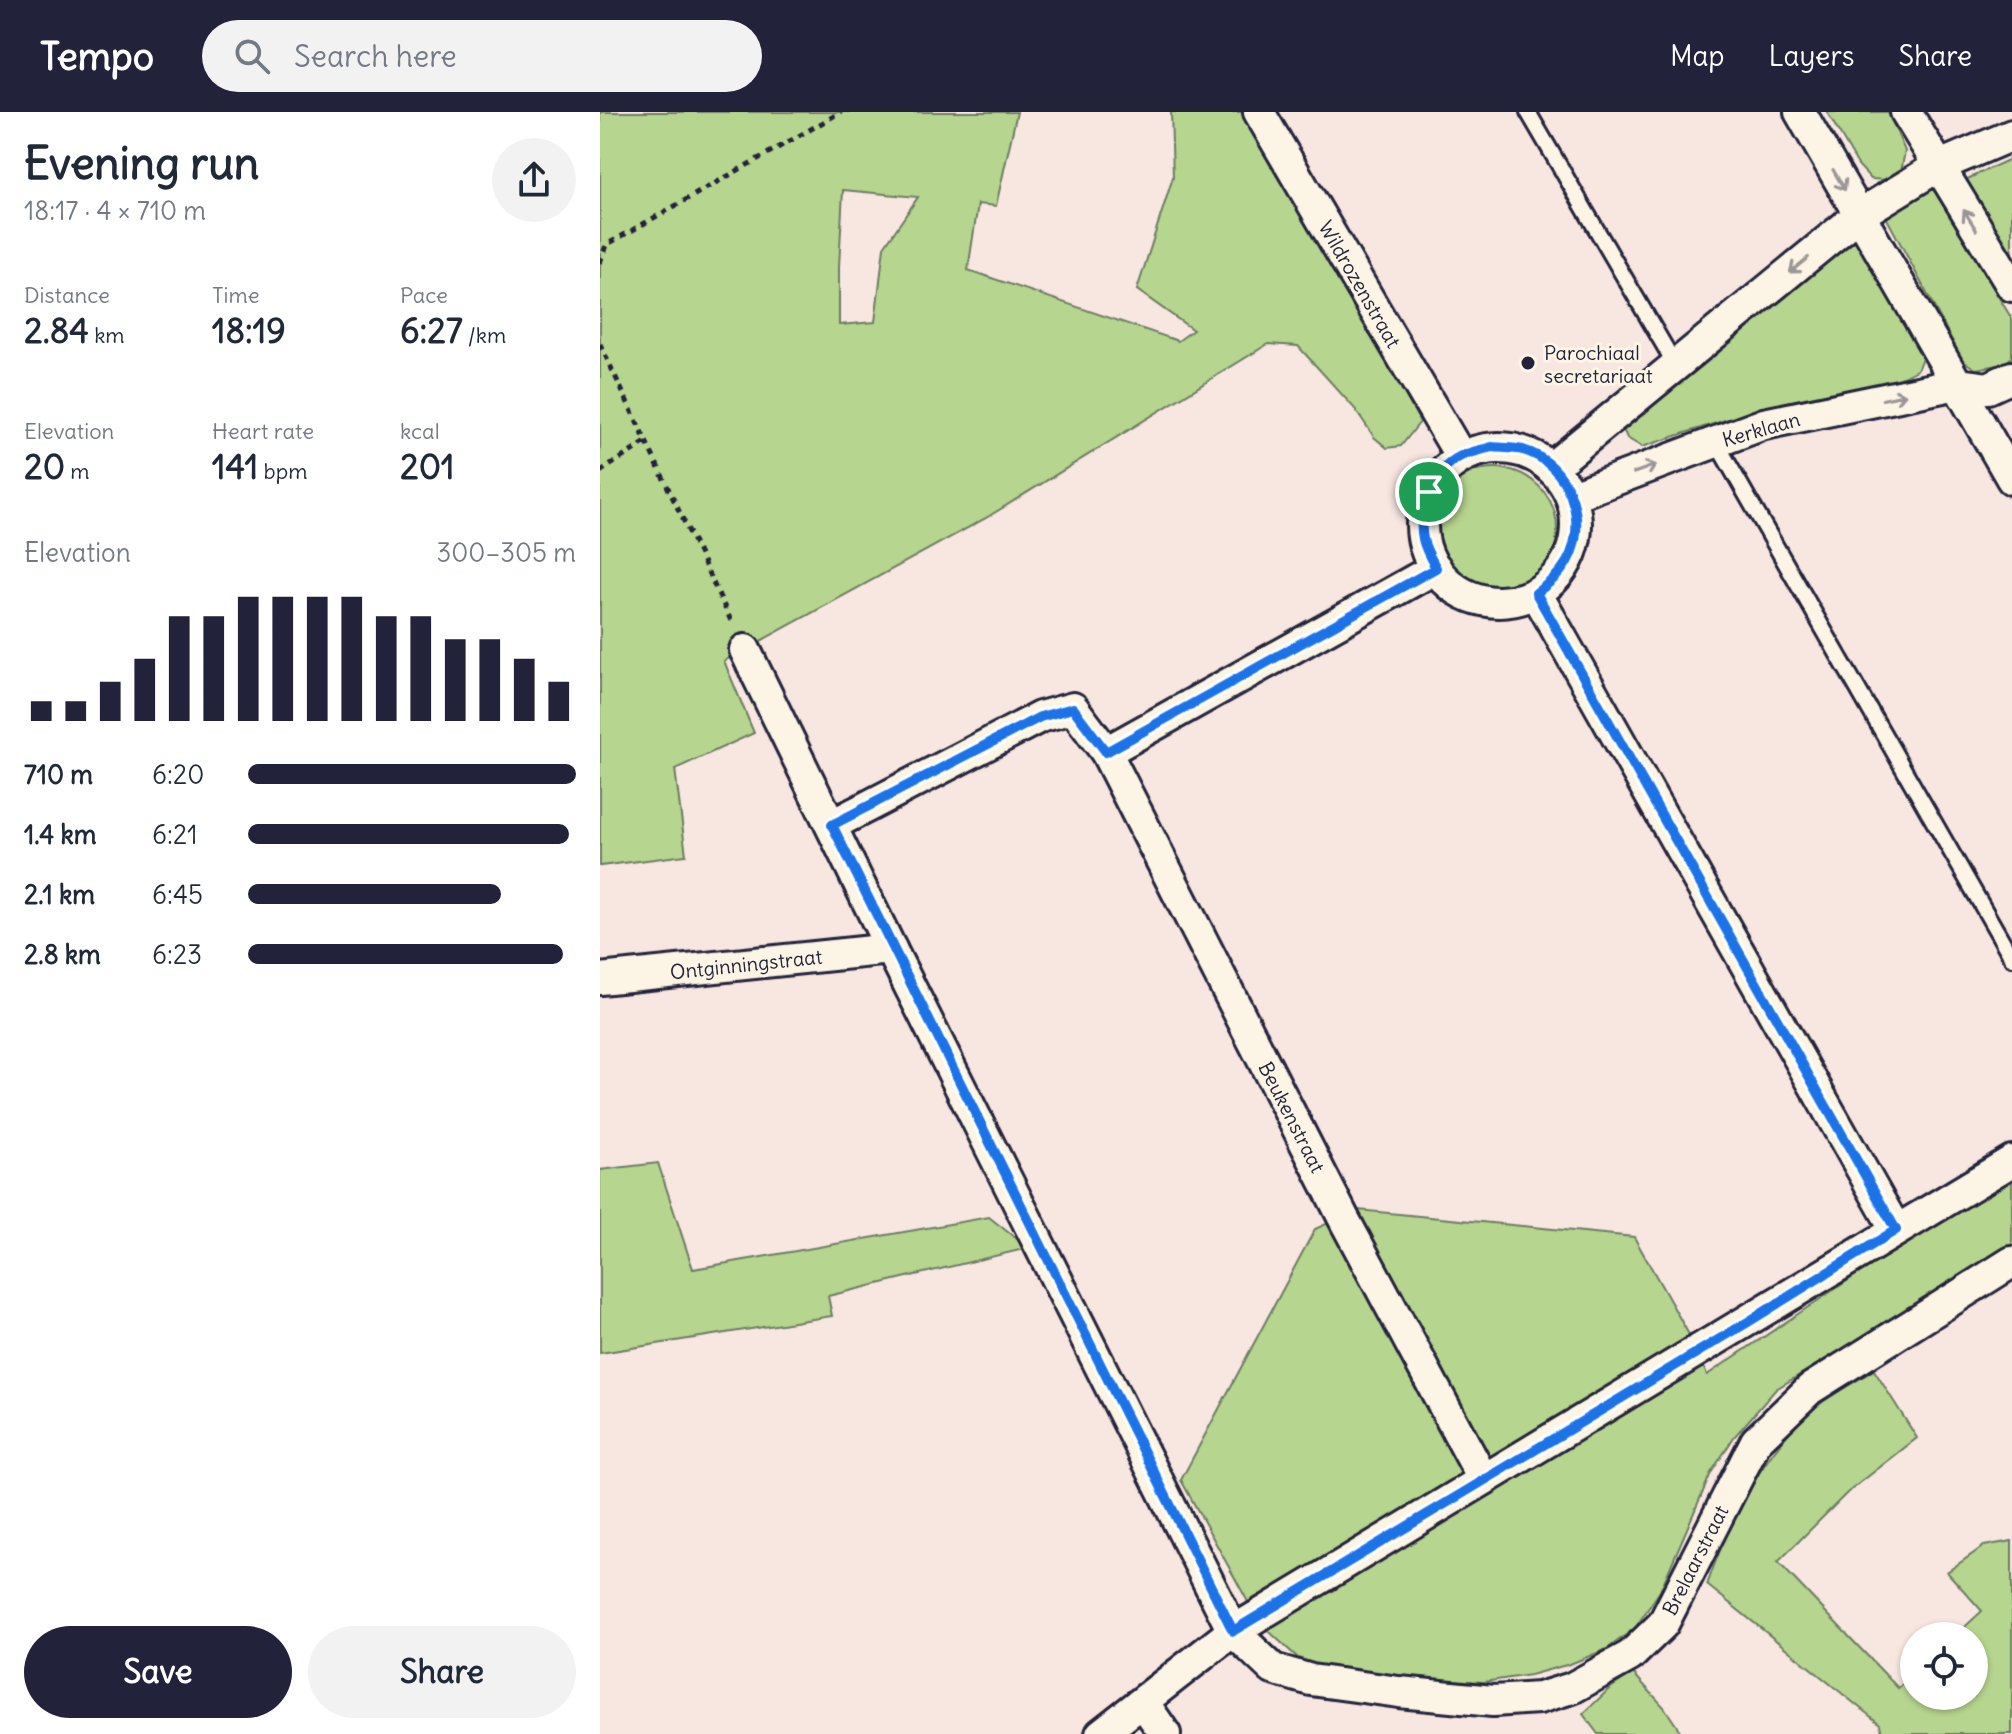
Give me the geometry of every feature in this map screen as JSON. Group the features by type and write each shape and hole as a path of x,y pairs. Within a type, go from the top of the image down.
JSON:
{"street":[{"name":"Wildrozenstraat","path":"1259,112 1461,457"},
{"path":"1800,112 2012,479"},
{"path":"1906,112 2012,286"},
{"path":"1552,467 1859,215 1937,167 2012,135"},
{"name":"Kerklaan","path":"1572,496 1764,424 1957,384 1988,388 2012,377"},
{"path":"1492,447 1524,450 1552,467 1572,496 1577,518 1572,551 1555,579 1536,593 1521,599 1489,602 1459,590 1436,568 1423,539 1424,507 1437,478 1461,457 1492,447"},
{"path":"832,825 1040,717 1073,708 1106,752 1436,568"},
{"path":"1536,593 1896,1230"},
{"path":"745,650 891,949 1233,1631"},
{"name":"Beukenstraat","path":"1106,752 1345,1221 1483,1479"},
{"name":"Ontginningstraat","path":"600,979 891,949"},
{"path":"1101,1734 1233,1631 2012,1161"},
{"name":"Brelaarstraat","path":"1233,1631 1273,1669 1311,1680 1493,1701 1539,1698 1572,1688 1630,1656 1663,1624 1756,1441 1810,1389 2012,1262"},
{"path":"1143,1702 1165,1734"}],"lane":[{"path":"1528,112 1676,366"},
{"path":"1716,442 2012,958"}],"path":[{"path":"600,263 606,245 841,112"},
{"path":"600,344 745,650"},
{"path":"600,472 646,442"}],"green space":[{"path":"600,112 1017,112 996,206 978,204 968,270 1178,341 1193,330 1137,290 1173,177 1171,112 1249,112 1420,422 1401,446 1387,448 1374,437 1356,410 1298,346 1268,344 986,518 724,661 754,733 675,769 686,855 600,866","holes":["843,190 918,197 884,247 875,322 839,325"]},
{"path":"1827,112 1888,112 1905,151 1901,172 1886,180 1871,179 1858,165"},
{"path":"2012,158 2012,258 1963,181"},
{"path":"1932,187 2012,319 2012,357 2004,364 1976,369 1963,361 1884,213"},
{"path":"1857,231 1920,342 1923,356 1917,370 1899,379 1750,412 1642,447 1627,438 1621,425"},
{"path":"1495,468 1519,473 1539,486 1552,506 1557,530 1552,554 1539,574 1519,587 1495,592 1471,587 1451,574 1438,554 1433,530 1438,506 1451,486 1471,473"},
{"path":"658,1163 693,1269 989,1217 1028,1248 828,1296 832,1316 600,1353 600,1170"},
{"path":"2012,1178 2012,1248 1776,1389 1734,1437 1711,1473 1660,1591 1635,1628 1607,1649 1570,1664 1530,1675 1483,1682 1335,1670 1298,1658 1259,1622 1181,1480 1315,1229 1358,1210 1634,1237 1688,1333 1707,1375 1856,1275"},
{"path":"1874,1370 1917,1438 1847,1493 1778,1562 1898,1688 1900,1686 1900,1710 1988,1710 1988,1622 1970,1622 1982,1611 1947,1572 1984,1546 2012,1541 2012,1734 1882,1734 1880,1724 1707,1585 1737,1513 1764,1465 1797,1424 1837,1392"},
{"path":"1633,1673 1664,1707 1682,1734 1598,1734 1583,1714 1609,1689"}],"place":[{"name":"Parochiaal secretariaat","path":"1528,363"}],"route":[{"path":"1492,447 1524,450 1552,467 1564,481 1572,496 1577,518 1575,540 1568,561 1555,579 1536,593 1896,1230 1233,1631 891,949 832,825 1040,717 1073,708 1106,752 1436,568 1423,539 1424,507 1429,492 1448,466 1461,457 1492,447"}]}
